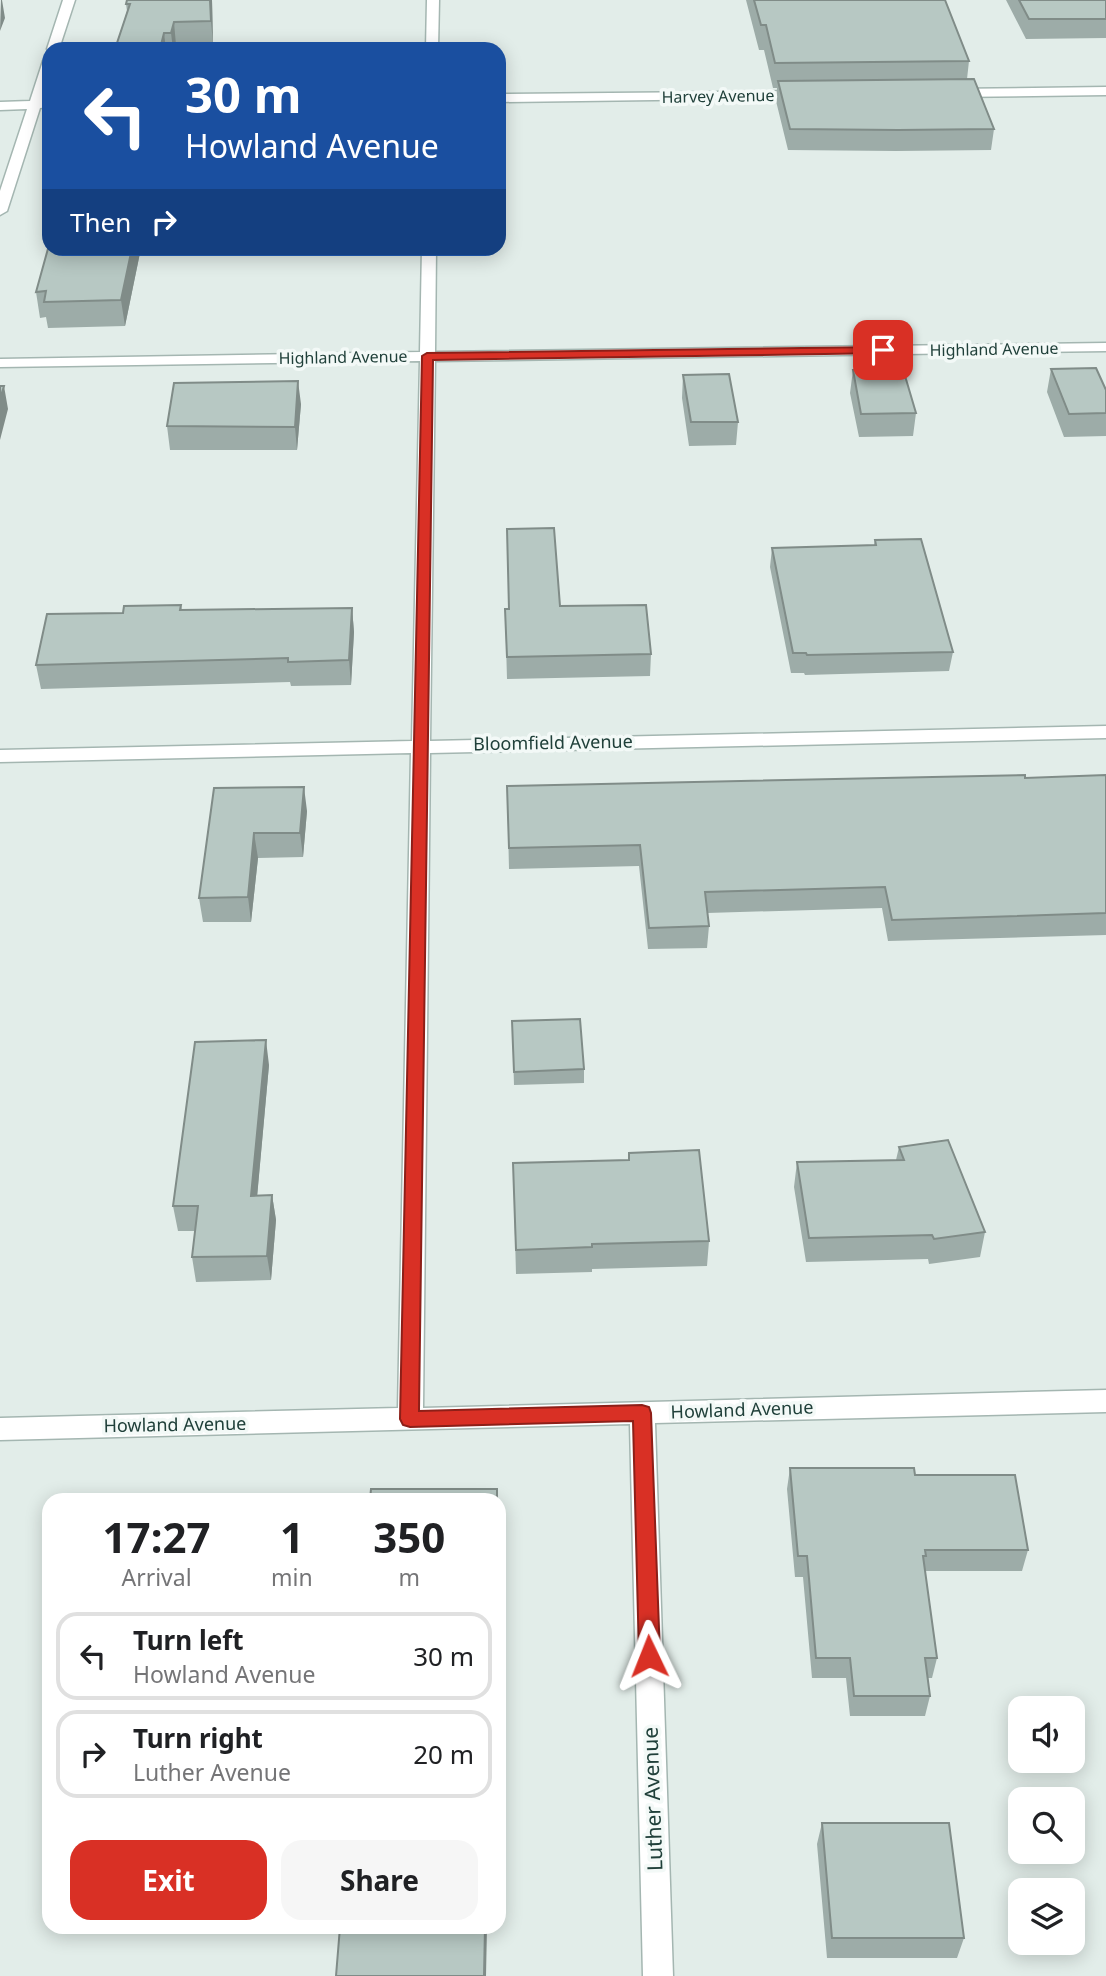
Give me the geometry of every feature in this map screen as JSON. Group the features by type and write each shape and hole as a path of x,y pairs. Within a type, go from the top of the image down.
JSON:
{"street":[{"path":"55,42 69,0"},
{"path":"432,42 433,0"},
{"path":"0,211 42,82"},
{"path":"940,93 1106,92"},
{"name":"Harvey Avenue","path":"506,98 816,95"},
{"path":"0,106 42,104"},
{"path":"410,1419 429,256"},
{"name":"Highland Avenue","path":"0,363 1106,347"},
{"name":"Bloomfield Avenue","path":"0,755 1106,732"},
{"name":"Howland Avenue","path":"0,1429 1106,1401"},
{"name":"Luther Avenue","path":"642,1413 658,1976"}],"building":[{"path":"127,0 210,0 211,21 174,22 171,33 164,33 162,42 117,42 130,4 126,4"},
{"path":"754,0 945,0 969,61 775,63 766,25 761,25"},
{"path":"1019,0 1106,0 1106,19 1029,19"},
{"path":"974,79 994,129 790,129 778,81"},
{"path":"46,256 130,256 121,300 44,302 46,291 36,292"},
{"path":"1096,368 1106,390 1106,413 1069,414 1051,369"},
{"path":"903,369 916,413 861,414 853,370"},
{"path":"729,374 738,422 691,422 683,375"},
{"path":"298,381 295,427 167,426 174,383"},
{"path":"554,528 560,606 646,605 651,654 507,657 507,529"},
{"path":"921,539 953,652 793,653 772,548 876,545 875,540"},
{"path":"181,605 180,610 352,608 349,660 288,662 288,658 36,665 47,614 123,613 124,606"},
{"path":"1025,775 1025,778 1106,775 1106,913 892,920 885,887 705,892 709,926 649,928 640,845 509,848 507,786"},
{"path":"304,787 300,833 254,833 248,897 199,898 214,788"},
{"path":"580,1019 584,1069 514,1072 512,1021"},
{"path":"266,1040 251,1196 272,1195 267,1256 192,1257 198,1206 173,1206 195,1042"},
{"path":"948,1140 985,1232 934,1239 932,1235 809,1238 797,1162 904,1160 899,1147"},
{"path":"699,1150 709,1241 592,1244 592,1247 516,1250 513,1163 629,1160 629,1153"},
{"path":"790,1468 914,1468 915,1475 1015,1475 1028,1550 925,1550 926,1556 923,1556 937,1658 925,1658 930,1696 854,1696 850,1658 816,1658 807,1556 798,1556"},
{"path":"371,1489 497,1489 497,1493 371,1493"},
{"path":"822,1823 949,1823 964,1938 832,1938"},
{"path":"339,1934 485,1934 484,1976 336,1976"}],"route":[{"path":"649,1656 642,1413 410,1419 427,356 883,350"}]}
